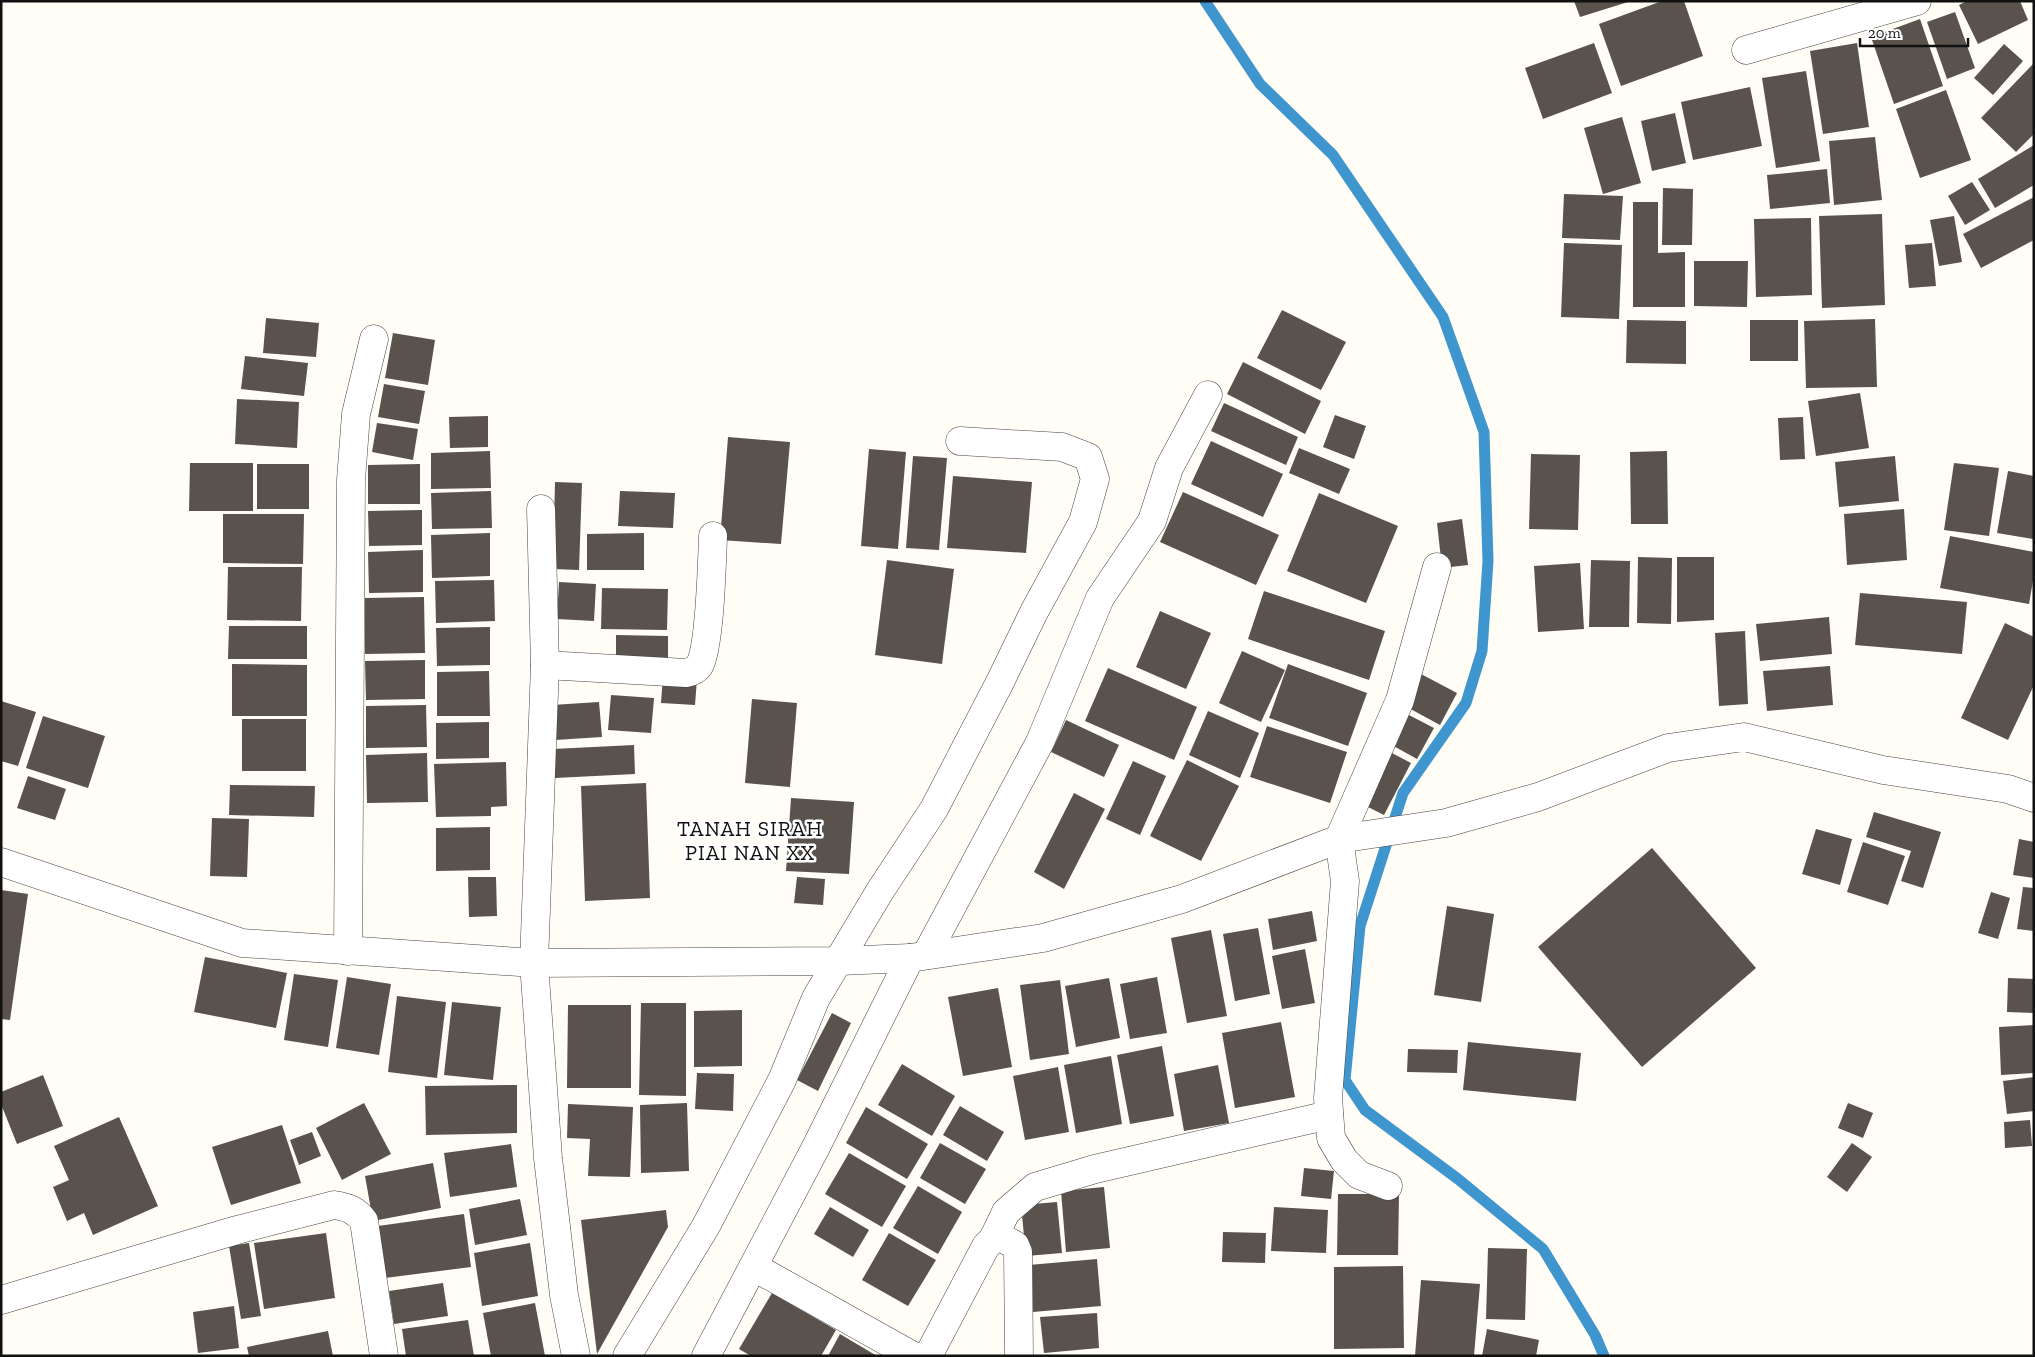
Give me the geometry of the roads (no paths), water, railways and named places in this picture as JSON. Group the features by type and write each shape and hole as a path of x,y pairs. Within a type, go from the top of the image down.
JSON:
{"street":[{"path":"1746,50 1917,1"},
{"path":"348,951 351,480 356,414 374,339"},
{"path":"706,1356 918,957 1040,742 1100,598 1152,521 1170,468 1208,395"},
{"path":"627,1356 706,1226 782,1080 816,998 880,891 938,800 1000,682 1034,612 1083,522 1095,479 1088,457 1062,447 960,441"},
{"path":"541,509 545,665 534,963 548,1158 564,1295 576,1356"},
{"path":"545,665 693,672 699,666 705,645 713,536"},
{"path":"1388,1186 1359,1175 1344,1160 1331,1138 1328,1098 1347,838 1400,700 1437,566"},
{"path":"1,862 242,944 534,963 839,961 918,957 1043,938 1182,899 1347,838 1446,823 1538,796 1668,748 1744,737 1883,770 2008,789 2034,798"},
{"path":"928,1356 1006,1212 1035,1187 1095,1169 1329,1115"},
{"path":"1,1300 237,1230 334,1205 347,1207 359,1214 364,1221 384,1356"},
{"path":"993,1239 1002,1238 1010,1241 1015,1245 1018,1252 1019,1356"},
{"path":"754,1267 913,1356"}],"waterway":[{"path":"1205,1 1260,84 1333,155 1443,317 1484,432 1488,561 1482,651 1466,703 1403,793 1360,926 1345,1080 1365,1110 1458,1179 1543,1249 1595,1335 1604,1356"}],"district":[{"name":"TANAH SIRAH PIAI NAN XX","path":"750,841"}]}
